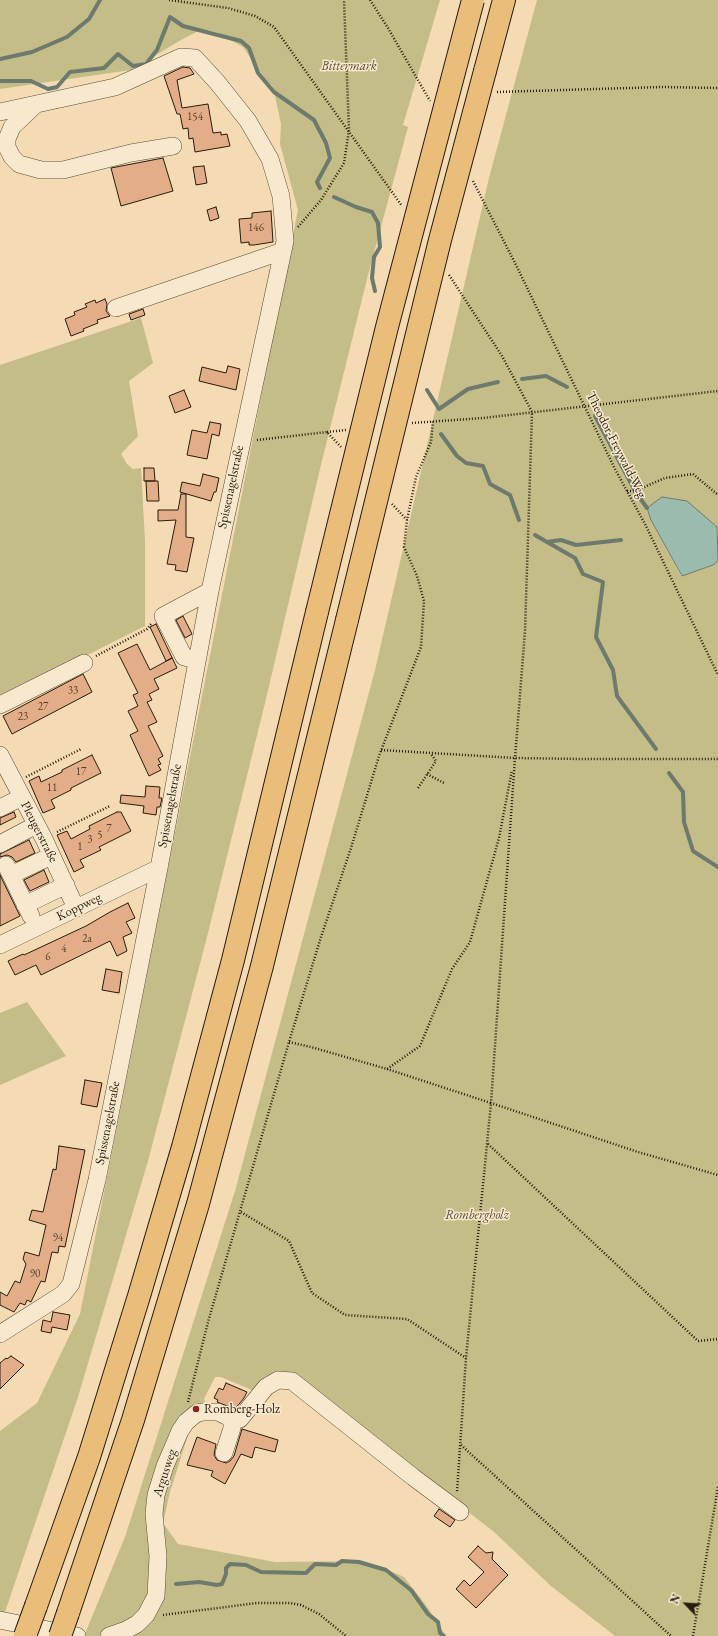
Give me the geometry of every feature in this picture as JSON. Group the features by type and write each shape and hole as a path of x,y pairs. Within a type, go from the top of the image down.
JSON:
{"highway":[{"path":"25,1636 89,1457 183,1147 233,960 387,328 473,0"},
{"path":"60,1636 133,1420 198,1204 262,966 438,248 504,0"}],"street":[{"name":"Spissenagelstraße","path":"0,112 115,87 181,57 195,58 217,82 248,121 270,159 281,196 284,246 241,441 196,660 159,868 97,1180 71,1284 63,1294 0,1334"},
{"path":"35,105 12,127 7,140 7,147 12,157 19,164 41,170 63,170 131,153 173,146"},
{"path":"116,308 284,246"},
{"path":"196,660 184,657 163,616 210,591"},
{"path":"0,705 84,663"},
{"name":"Pleugerstraße","path":"0,756 40,832 76,908"},
{"path":"0,808 18,790"},
{"path":"0,844 40,832"},
{"path":"52,856 8,870 28,910 66,885"},
{"name":"Koppweg","path":"0,945 159,868"},
{"path":"186,1422 197,1413 203,1412 218,1412 232,1419 240,1419 266,1387 278,1380 292,1381 413,1477 455,1508"},
{"path":"224,1453 232,1428 232,1419"},
{"name":"Argusweg","path":"109,1636 137,1624 146,1615 156,1596 158,1578 154,1514 156,1495 165,1466 180,1431 186,1422"},
{"path":"0,1620 77,1636"}],"path":[{"path":"169,0 228,8 255,16 274,27 349,130 403,208"},
{"path":"284,246 321,200 344,163 349,130 344,0"},
{"path":"370,0 426,94 434,94"},
{"path":"495,92 662,87 718,88"},
{"name":"Theodor-Freywald-Weg","path":"496,224 718,675"},
{"path":"448,272 502,356 532,412 525,631 488,1144 466,1358 455,1508"},
{"path":"410,423 432,420 483,418 718,391"},
{"path":"186,1422 185,1414 208,1322 289,1042 381,750 421,647 424,601 417,576 404,547 407,520 416,477 431,442 432,420"},
{"path":"241,441 350,430"},
{"path":"327,432 343,450"},
{"path":"627,491 635,491 665,478 693,474 718,495"},
{"path":"391,502 407,520"},
{"path":"84,663 147,629"},
{"path":"18,790 81,749"},
{"path":"381,750 515,758 718,759"},
{"path":"418,788 436,761 430,753"},
{"path":"387,1069 420,1046 452,969 470,942 499,838 515,758"},
{"path":"427,774 444,783"},
{"path":"40,832 110,806"},
{"path":"289,1042 387,1069 638,1152 718,1175"},
{"path":"488,1144 698,1341 718,1339"},
{"path":"241,1212 289,1242 312,1293 345,1315 407,1319 466,1358"},
{"path":"460,1445 671,1636"},
{"path":"693,1636 718,1487"},
{"path":"146,1615 178,1614 257,1603 290,1603 301,1605 319,1614 346,1636"}],"green space":[{"name":"Bittermark","path":"0,0 440,0 403,125 408,127 368,275 207,937 148,1161 78,1397 5,1612 0,1615 0,1431 37,1403 80,1314 298,210 280,144 281,124 273,87 265,79 243,47 216,32 202,29 131,70 0,89"},
{"name":"Rombergholz","path":"537,0 718,0 718,529 717,527 647,508 651,520 681,576 713,565 718,561 718,1636 615,1636 551,1586 493,1531 291,1376 254,1391 221,1377 215,1377 204,1399 210,1416 191,1426 170,1492 163,1523 178,1544 275,1562 359,1561 381,1567 404,1577 428,1608 446,1636 84,1636 125,1537 235,1191 375,670 489,178"},
{"path":"141,318 153,363 129,381 138,436 121,454 127,464 133,469 141,468 145,541 145,626 0,699 0,365"},
{"path":"27,1002 66,1056 0,1085 0,1013"}],"shaded area":[{"path":"662,497 687,501 717,527 718,561 713,565 682,576 651,520 647,508"}],"building":[{"path":"183,67 190,68 194,74 177,80 182,108 208,104 213,133 221,132 221,135 227,134 230,146 195,152 193,138 189,139 188,128 183,129 180,114 177,114 164,76"},
{"path":"163,158 173,191 121,206 111,168"},
{"path":"204,166 207,183 196,185 193,167"},
{"path":"216,207 219,218 210,221 207,210"},
{"path":"271,211 273,242 254,245 249,245 249,242 241,243 239,219 252,218 252,213"},
{"path":"105,299 107,304 106,311 110,316 97,320 98,323 71,336 65,319 75,315 74,312 87,307 85,304 95,300 96,303"},
{"path":"143,309 145,315 131,320 129,314"},
{"path":"228,366 240,369 236,390 199,381 202,367 226,373"},
{"path":"184,390 191,407 175,413 169,396"},
{"path":"210,422 221,424 219,436 212,434 207,459 187,455 192,430 207,433"},
{"path":"144,468 154,468 155,481 144,481"},
{"path":"203,474 219,478 216,492 214,492 211,501 180,492 182,482 200,486"},
{"path":"146,481 158,481 159,501 147,501"},
{"path":"181,494 186,494 186,537 194,538 187,572 175,570 176,565 167,564 176,520 158,521 158,510 178,510"},
{"path":"183,616 192,634 185,638 176,620"},
{"path":"156,624 177,668 154,679 159,689 149,694 152,700 147,702 157,722 148,726 163,756 158,759 161,764 158,765 161,770 149,776 130,735 138,731 128,711 138,706 133,695 138,693 118,653 137,644 150,670 172,658 166,661 150,627"},
{"path":"83,674 92,692 12,734 3,716"},
{"path":"92,755 101,773 51,800 55,808 43,813 29,781 39,776 41,782"},
{"path":"146,786 160,787 159,798 162,798 160,807 157,807 156,815 143,813 144,806 120,803 121,795 145,797"},
{"path":"14,812 16,817 0,825 0,818"},
{"path":"117,812 121,812 131,831 99,847 101,850 80,860 84,867 74,872 57,835 67,831 71,839 90,829 89,826"},
{"path":"29,840 35,853 16,862 12,857 7,855 0,857 0,854"},
{"path":"44,870 49,882 30,891 24,880"},
{"path":"0,875 20,916 0,926"},
{"path":"128,903 135,918 126,922 132,933 123,937 127,951 117,956 110,941 41,975 36,965 15,975 8,961 86,926"},
{"path":"106,969 122,972 119,993 102,990"},
{"path":"85,1080 102,1083 97,1107 81,1104"},
{"path":"59,1146 85,1150 65,1247 59,1246 58,1253 52,1252 45,1282 41,1281 31,1302 27,1300 25,1305 20,1303 14,1312 0,1305 0,1292 7,1296 15,1281 20,1283 26,1264 23,1259 25,1252 39,1256 46,1225 29,1220 32,1210 43,1212 53,1169 56,1170"},
{"path":"53,1312 70,1315 67,1330 52,1327 51,1333 41,1331 43,1320 51,1322"},
{"path":"11,1356 24,1365 0,1389 0,1363"},
{"path":"226,1383 247,1392 235,1409 217,1402 218,1400 214,1398 219,1388 223,1390"},
{"path":"242,1429 278,1440 275,1452 255,1447 252,1458 241,1454 225,1484 211,1476 213,1471 187,1465 197,1437 216,1444 214,1455 217,1460 226,1463 230,1461 234,1456"},
{"path":"439,1509 455,1520 450,1527 434,1516"},
{"path":"478,1546 486,1553 493,1552 492,1559 508,1575 476,1608 456,1589 464,1580 470,1586 484,1572 468,1557"}],"waterway":[{"path":"0,59 32,52 67,37 89,19 100,0"},
{"path":"0,81 31,81 48,89 57,87 70,72 104,68 118,54 133,66 146,64 157,50 170,17 183,26 241,41 249,48 258,73 274,92 314,120 326,143 330,158 317,182 320,188"},
{"path":"334,197 356,207 372,212 378,223 380,247 374,257 372,278 375,291"},
{"path":"522,379 546,376 567,387"},
{"path":"427,390 439,409 468,389 498,382"},
{"path":"595,416 635,491 647,508"},
{"path":"441,434 457,456 466,463 483,466 490,484 510,495 519,520"},
{"path":"535,535 547,542 561,540 576,545 621,540"},
{"path":"547,542 575,558 583,574 603,582 596,637 613,670 617,696 656,749"},
{"path":"669,773 683,792 684,822 693,851 718,867"},
{"path":"176,1584 199,1582 217,1585 222,1584 226,1574 226,1568 230,1564 246,1565 261,1572 306,1573 315,1564 336,1565 342,1561 359,1562 386,1570 411,1590 428,1614 438,1622 440,1633 444,1636"}],"place":[{"name":"Romberg-Holz","path":"196,1409"}]}
